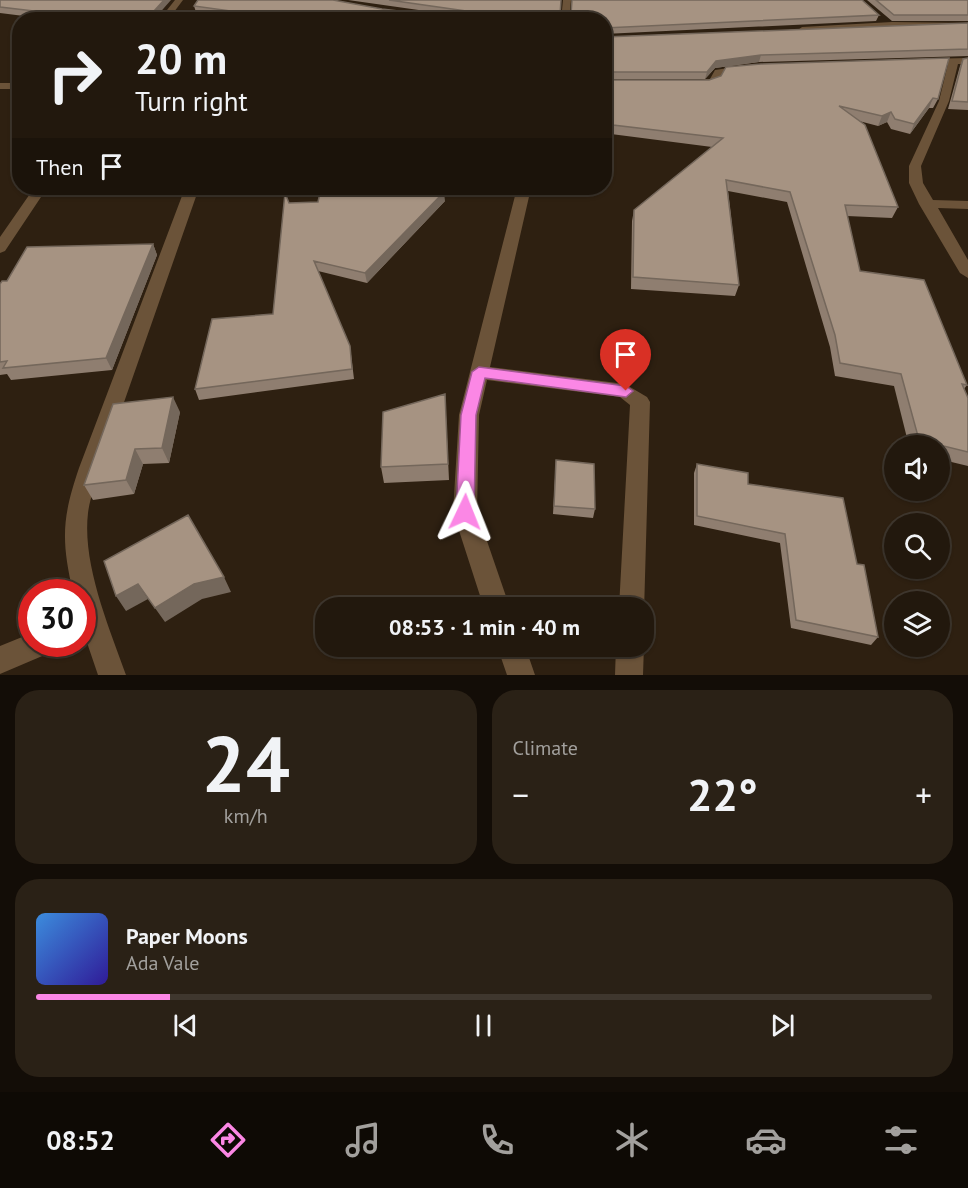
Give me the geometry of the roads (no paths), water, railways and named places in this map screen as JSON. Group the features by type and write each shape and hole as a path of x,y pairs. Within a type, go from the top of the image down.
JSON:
{"street":[{"path":"169,12 179,0"},
{"path":"793,31 884,21 968,25"},
{"path":"954,61 944,101 915,166 916,183 926,204 968,273"},
{"path":"908,63 968,61"},
{"path":"685,84 707,84 714,81 718,72 759,67"},
{"path":"0,248 35,195"},
{"path":"82,579 76,516 90,468 189,195"},
{"path":"493,597 465,512 469,415 522,195"},
{"path":"926,204 968,205"},
{"path":"479,372 626,391 640,402 632,597"},
{"path":"96,639 112,675"},
{"path":"0,660 18,652"},
{"path":"515,657 521,675"},
{"path":"629,675 630,657"}]}
